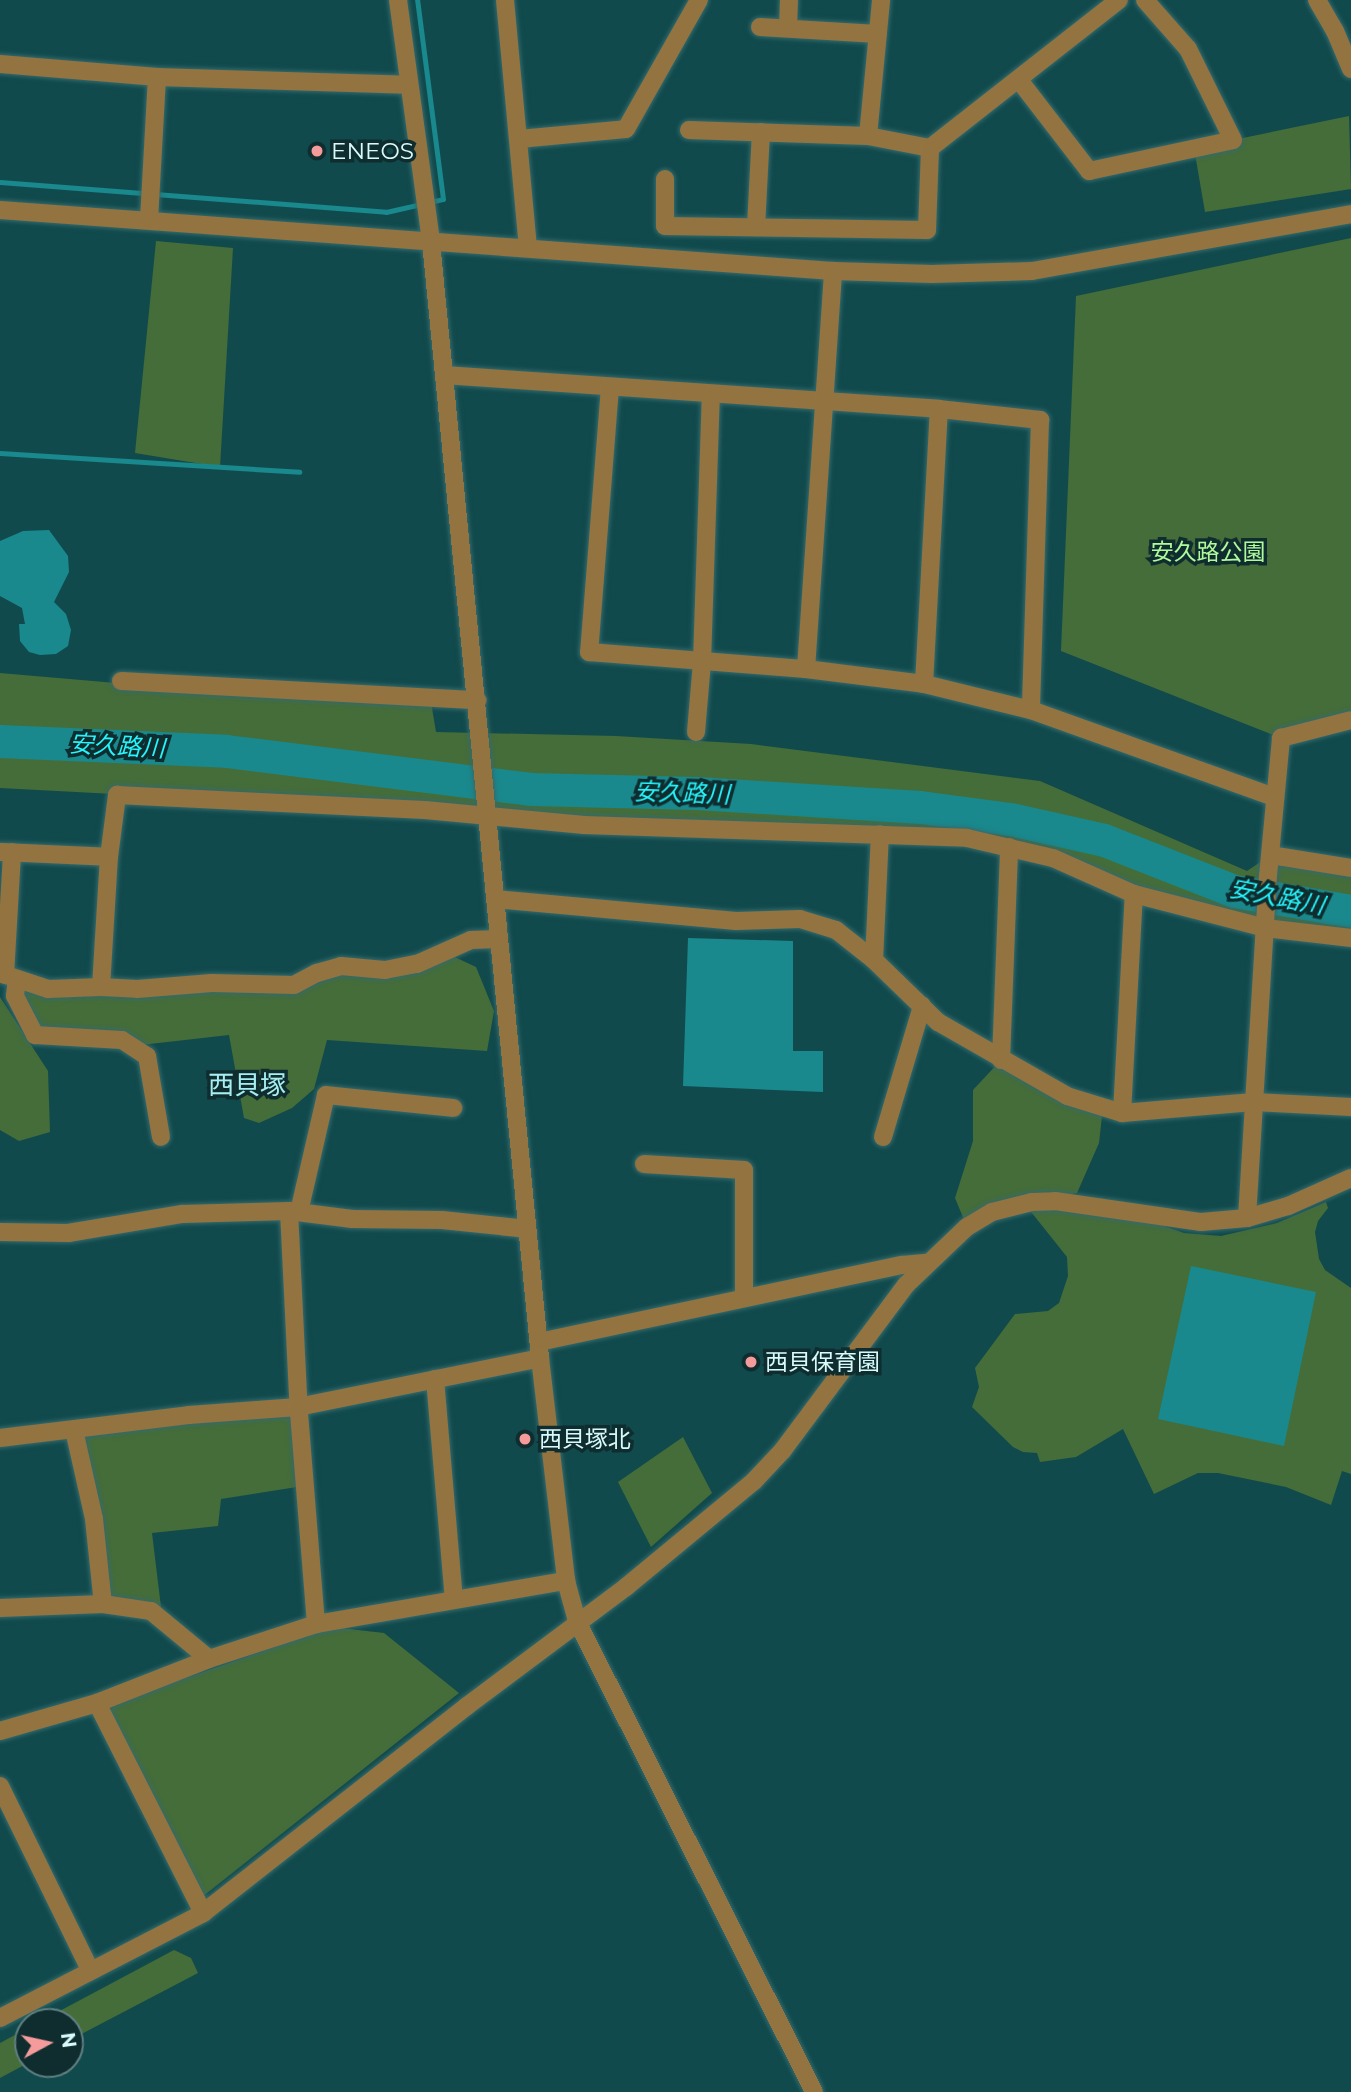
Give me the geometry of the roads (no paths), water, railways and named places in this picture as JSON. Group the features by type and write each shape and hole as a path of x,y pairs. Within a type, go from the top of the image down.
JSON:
{"street":[{"path":"398,0 407,85 431,242 527,1229 566,1581 577,1621 814,2092"},
{"path":"505,0 528,247"},
{"path":"519,139 625,129 699,0"},
{"path":"788,28 789,0"},
{"path":"868,136 881,0"},
{"path":"689,130 868,136 930,148 1119,0"},
{"path":"1019,80 1089,170 1233,140 1188,49 1145,0"},
{"path":"1317,0 1335,31 1351,69"},
{"path":"760,27 878,34"},
{"path":"0,64 157,77 407,85"},
{"path":"149,220 157,77"},
{"path":"756,227 761,132"},
{"path":"665,179 665,226 927,230 930,148"},
{"path":"0,210 833,271 932,274 1032,271 1351,214"},
{"path":"806,669 833,271"},
{"path":"444,375 939,409 1040,420 1031,710"},
{"path":"610,387 589,652 806,669 924,684 1031,710 1274,797"},
{"path":"696,732 702,662 712,394"},
{"path":"924,684 939,409"},
{"path":"121,681 477,700"},
{"path":"1247,1218 1268,876 1281,738 1351,720"},
{"path":"101,987 109,857 117,795 488,816 584,825 967,838 1053,858 1134,894 1265,928 1351,938"},
{"path":"874,960 880,834"},
{"path":"1001,1060 1009,847"},
{"path":"109,857 6,852 7,976 35,1035 122,1040 147,1056 161,1137"},
{"path":"1270,855 1351,868"},
{"path":"1122,1113 1134,894"},
{"path":"495,899 736,921 800,919 836,930 874,960 938,1022 1067,1096 1122,1113 1254,1102 1351,1107"},
{"path":"7,976 48,989 137,989 212,983 294,985 317,973 341,966 385,970 417,964 471,940 498,939"},
{"path":"883,1137 922,1006"},
{"path":"316,1624 299,1407 294,1211 326,1095 453,1108"},
{"path":"645,1164 744,1170 744,1298"},
{"path":"0,2018 203,1913 577,1621 626,1587 763,1471 783,1450 906,1285 967,1227 992,1212 1024,1203 1055,1201 1201,1222 1247,1218 1288,1206 1351,1178"},
{"path":"0,1232 68,1233 182,1214 294,1211 352,1219 442,1220 527,1229"},
{"path":"0,1437 189,1415 299,1407 435,1380 744,1298 902,1265 927,1263"},
{"path":"435,1380 454,1599"},
{"path":"74,1430 94,1519 103,1604"},
{"path":"0,1731 97,1703 209,1658 316,1624 566,1581"},
{"path":"0,1608 103,1604 152,1611 209,1658"},
{"path":"97,1703 203,1913"},
{"path":"0,1786 90,1970"}],"water":[{"path":"49,530 68,556 69,572 54,602 66,614 71,630 68,646 56,654 40,655 29,652 20,641 19,624 25,624 22,608 0,596 0,541 23,531"},
{"path":"688,938 793,941 793,1051 823,1051 823,1092 683,1086"},
{"path":"1191,1266 1316,1292 1284,1446 1158,1419"}],"waterway":[{"path":"0,182 386,212 443,199 417,0"},
{"path":"0,453 299,472"},
{"name":"安久路川","path":"0,741 226,751 529,789 697,793 920,807 1010,819 1104,840 1234,891 1351,911"}],"place":[{"name":"ENEOS","path":"317,151"},
{"name":"西貝保育園","path":"751,1362"},
{"name":"西貝塚北","path":"525,1439"}],"district":[{"name":"西貝塚","path":"247,1086"}],"park label":[{"name":"安久路公園","path":"1208,552"}]}
